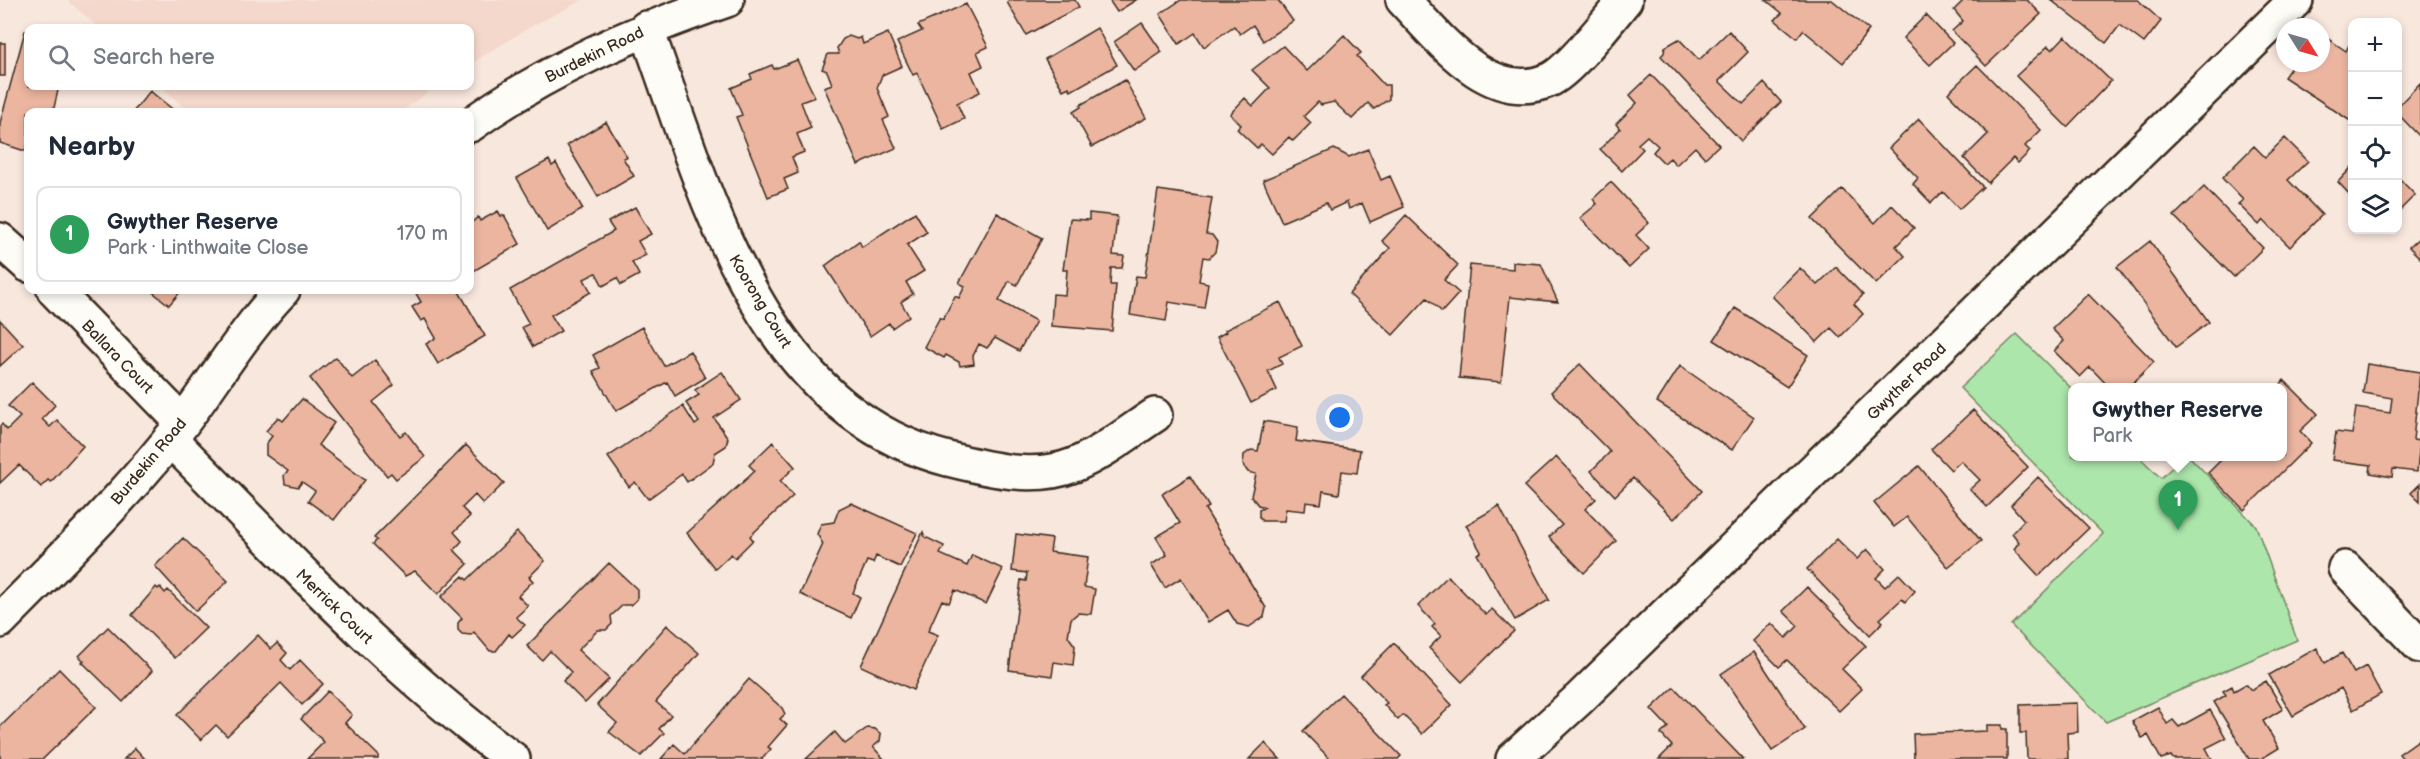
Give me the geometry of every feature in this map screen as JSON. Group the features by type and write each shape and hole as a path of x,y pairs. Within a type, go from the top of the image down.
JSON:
{"street":[{"name":"Burdekin Road","path":"474,123 547,77 646,28 727,0"},
{"path":"1403,0 1470,66 1492,79 1520,87 1551,80 1583,50 1625,0"},
{"name":"Gwyther Road","path":"1513,759 1605,674 2295,2"},
{"name":"Koorong Court","path":"646,28 713,214 737,267 771,325 800,364 860,420 902,443 938,456 989,468 1040,472 1072,466 1155,415"},
{"path":"0,240 24,261"},
{"name":"Ballara Court","path":"57,294 176,430"},
{"name":"Burdekin Road","path":"0,621 136,480 176,430 224,362 280,294"},
{"name":"Merrick Court","path":"176,430 298,571 380,651 452,712 513,759"},
{"path":"2345,568 2420,646"}],"shaded area":[{"path":"67,0 583,0 532,26 474,62 474,24 94,24"},
{"path":"165,90 431,90 406,108 185,108"}],"green space":[{"path":"2017,334 2068,385 2068,461 2143,461 2161,478 2179,461 2194,461 2256,526 2297,640 2106,722 2011,625 2103,534 1960,388"}],"building":[{"path":"1011,0 1075,0 1079,7 1026,35 1007,2"},
{"path":"1109,0 1136,0 1117,12"},
{"path":"1181,0 1278,0 1293,21 1263,41 1253,25 1240,34 1234,26 1204,47 1195,33 1179,44 1160,14"},
{"path":"1766,0 1832,0 1869,30 1843,63 1803,30 1797,38 1775,20 1782,13"},
{"path":"1964,0 2027,0 2041,14 1986,66 1952,31 1963,21 1954,10"},
{"path":"2051,0 2138,0 2161,21 2144,43 2120,25 2106,43"},
{"path":"966,4 988,47 977,52 983,66 971,72 980,92 957,103 964,119 943,129 917,73 913,75 897,42 922,31 918,25"},
{"path":"1926,15 1953,43 1930,65 1903,38"},
{"path":"1142,23 1162,52 1134,71 1114,42"},
{"path":"1097,28 1117,65 1071,91 1069,87 1063,90 1045,59"},
{"path":"1729,31 1748,52 1719,81 1743,104 1764,83 1781,102 1741,141 1661,56 1665,47 1679,39 1699,60"},
{"path":"888,33 902,66 882,75 877,88 889,117 883,120 896,148 858,165 824,87 832,84 827,71 822,69 828,54 839,54 837,48 843,39 849,36 857,39 861,37 863,44"},
{"path":"24,35 24,90 58,90 54,108 24,108 24,151 0,143 0,123"},
{"path":"1344,35 1361,53 1357,56 1384,85 1389,85 1389,99 1374,109 1368,103 1352,119 1334,102 1321,105 1318,102 1304,116 1311,123 1293,141 1289,137 1272,154 1261,144 1257,148 1237,129 1241,125 1230,114 1245,98 1253,106 1270,88 1252,70 1283,46 1307,71"},
{"path":"2065,36 2111,81 2067,127 2016,76 2048,46 2052,50"},
{"path":"2330,40 2346,51 2348,47 2348,119 2284,77 2288,72 2330,72"},
{"path":"0,43 5,43 5,76 0,76"},
{"path":"797,60 815,97 801,102 811,128 797,134 804,152 792,157 798,173 784,179 788,189 768,197 736,117 742,115 731,88 752,79 750,74 772,65 774,69"},
{"path":"1977,65 2041,130 2025,146 2030,151 2018,163 2013,158 1988,183 1964,158 1988,134 1948,93"},
{"path":"1651,75 1719,145 1705,158 1695,147 1676,165 1670,158 1664,163 1653,152 1658,146 1647,136 1638,144 1643,149 1622,171 1600,149 1620,129 1616,124 1637,103 1630,95"},
{"path":"1125,80 1146,118 1092,147 1073,112 1081,107 1080,105"},
{"path":"2420,83 2420,137 2402,118 2402,102"},
{"path":"150,91 171,108 136,108"},
{"path":"1919,119 1983,187 1959,209 1943,192 1931,203 1913,184 1918,178 1889,148"},
{"path":"606,122 627,157 623,158 634,176 598,197 567,145"},
{"path":"2285,138 2308,161 2288,180 2322,215 2290,247 2263,220 2259,225 2238,204 2243,200 2222,178 2254,146 2265,157"},
{"path":"1334,149 1349,157 1368,149 1381,180 1390,176 1404,207 1370,222 1362,203 1349,209 1347,202 1330,210 1326,203 1282,222 1263,180"},
{"path":"549,160 552,166 556,163 583,209 547,231 517,178"},
{"path":"2348,171 2348,193 2338,182"},
{"path":"2402,181 2415,195 2402,208"},
{"path":"1611,182 1649,223 1636,235 1649,249 1629,268 1580,218 1597,204 1593,199"},
{"path":"2204,187 2263,248 2234,277 2174,216"},
{"path":"1842,189 1875,223 1892,205 1914,228 1896,246 1905,256 1876,284 1812,219"},
{"path":"1158,190 1212,198 1206,234 1212,235 1217,242 1215,252 1209,258 1203,257 1199,281 1208,283 1204,308 1169,302 1166,321 1130,315 1136,276 1145,277"},
{"path":"635,207 651,234 638,241 646,255 632,262 639,275 621,285 617,278 603,286 596,273 584,279 591,292 551,315 561,331 533,347 522,327 529,324 510,290 614,231 608,222"},
{"path":"498,211 501,216 504,215 520,244 474,271 474,220 478,217 480,221"},
{"path":"915,212 927,232 907,245 924,271 906,282 913,294 901,302 909,316 892,328 889,323 870,336 825,266 859,241 862,247"},
{"path":"997,213 1042,238 1017,285 1009,281 999,301 1036,321 1019,351 995,338 987,348 979,344 973,356 974,364 960,366 959,362 946,355 944,358 924,347 940,317 943,319 955,296 959,298 965,286 959,283"},
{"path":"1089,213 1117,216 1113,255 1124,256 1122,268 1111,268 1110,285 1116,285 1112,331 1051,326 1053,294 1065,295 1067,270 1063,270 1070,219 1089,220"},
{"path":"1406,215 1458,265 1444,280 1459,293 1442,312 1427,298 1393,335 1349,294 1390,248 1382,241"},
{"path":"2420,237 2420,258 2409,247"},
{"path":"2150,241 2209,322 2176,347 2117,267"},
{"path":"1513,262 1541,264 1558,302 1510,297 1501,382 1459,378 1470,265 1513,269"},
{"path":"1836,267 1863,295 1854,304 1863,314 1840,337 1831,328 1817,342 1772,296 1800,268 1817,285"},
{"path":"155,294 179,294 169,305"},
{"path":"416,294 460,294 485,336 438,364 426,344 436,338 425,319 421,321 412,307 421,302"},
{"path":"2088,294 2154,362 2133,383 2105,383 2090,367 2080,377 2054,351 2064,341 2052,329"},
{"path":"1280,302 1302,346 1279,357 1282,364 1268,371 1277,390 1251,403 1217,337 1226,332 1225,330"},
{"path":"1735,308 1808,355 1787,387 1714,340"},
{"path":"0,320 23,345 0,366"},
{"path":"642,327 664,366 690,351 705,378 675,396 667,382 616,411 593,371 600,368 593,355"},
{"path":"336,357 352,378 375,360 394,385 373,402 400,436 406,432 425,457 396,479 391,473 387,476 310,378"},
{"path":"1580,364 1702,491 1674,519 1633,478 1615,496 1591,471 1610,452 1551,392"},
{"path":"2367,364 2420,372 2413,440 2420,441 2417,472 2393,469 2392,477 2370,473 2371,465 2332,460 2336,432 2352,434 2356,408 2390,413 2392,398 2363,393"},
{"path":"1680,366 1754,417 1732,450 1657,402"},
{"path":"722,372 741,400 714,418 728,438 726,446 715,453 713,463 687,482 682,474 648,499 635,482 629,487 608,457 683,406 695,425 699,422 686,403 699,395 695,390"},
{"path":"32,382 55,405 42,419 50,427 57,420 83,446 51,482 48,480 41,487 19,465 0,483 0,426 2,424 7,430 20,417 8,406"},
{"path":"2287,383 2318,414 2300,431 2311,443 2244,510 2208,473 2220,461 2287,461"},
{"path":"302,399 334,423 318,445 365,480 334,520 308,501 315,491 302,482 298,487 285,484 284,475 288,471 266,455 266,444 272,436 266,431 278,417 283,421"},
{"path":"1973,410 2028,467 1987,507 1970,489 1980,480 1961,461 1951,470 1931,449"},
{"path":"1264,421 1298,427 1296,441 1360,450 1357,473 1342,471 1339,494 1323,491 1321,504 1306,502 1305,511 1286,509 1284,521 1262,521 1259,517 1259,510 1265,507 1258,505 1251,496 1256,474 1248,472 1243,465 1244,455 1251,450 1258,451"},
{"path":"773,442 795,467 780,481 793,496 750,536 753,540 735,558 731,554 715,569 687,533 755,471 749,465"},
{"path":"466,445 504,483 483,504 475,495 462,508 470,516 454,532 462,541 454,550 468,564 438,594 415,571 405,576 373,544 377,540 374,538"},
{"path":"1556,457 1596,499 1585,509 1616,541 1584,573 1549,537 1562,525 1524,486"},
{"path":"1919,466 1981,541 1948,567 1907,517 1894,527 1874,503"},
{"path":"1190,476 1209,507 1205,509 1266,608 1264,617 1249,627 1237,624 1228,610 1208,622 1181,578 1165,588 1151,565 1167,555 1156,537 1180,523 1162,494"},
{"path":"2038,477 2089,528 2039,576 2014,549 2019,542 2012,533 2024,520 2011,505"},
{"path":"2420,484 2420,502 2411,493"},
{"path":"851,503 917,533 900,567 876,556 873,563 867,561 853,593 860,597 851,618 800,594 823,544 817,534 821,524 834,522 839,509"},
{"path":"1499,506 1549,600 1515,620 1477,554 1481,552 1466,525"},
{"path":"517,532 545,561 529,577 533,581 518,596 528,606 516,617 525,625 512,637 509,634 496,651 490,651 474,632 471,635 462,634 458,630 458,623 462,618 441,597 463,576 467,580"},
{"path":"923,532 925,537 944,546 940,554 967,566 972,555 1003,569 986,604 955,590 949,603 942,600 928,631 938,635 913,690 861,666"},
{"path":"1016,534 1052,539 1050,552 1088,557 1084,587 1095,589 1091,614 1078,613 1071,619 1068,636 1075,646 1073,665 1054,662 1052,676 1009,670 1021,580 1026,581 1027,573 1012,571"},
{"path":"183,538 228,581 196,611 155,566"},
{"path":"1837,539 1857,559 1867,549 1885,569 1876,578 1885,587 1899,574 1915,591 1905,602 1902,599 1880,619 1883,622 1870,635 1807,569"},
{"path":"609,563 637,589 637,599 631,605 623,605 611,616 612,624 606,630 598,630 578,650 609,679 585,703 563,681 571,672 550,651 542,660 527,646"},
{"path":"1448,576 1486,615 1492,609 1514,631 1462,682 1429,648 1441,636 1432,627 1435,624 1418,606"},
{"path":"156,587 158,589 160,587 165,593 168,590 206,628 175,658 132,615"},
{"path":"1807,587 1866,646 1842,669 1862,689 1839,711 1787,660 1779,667 1753,641 1771,623 1786,638 1798,626 1783,611"},
{"path":"667,625 699,653 656,702 671,715 659,729 664,733 641,756 609,732 617,723 597,705"},
{"path":"108,627 152,671 123,702 82,662 84,661 79,656"},
{"path":"258,635 271,649 277,643 287,653 281,660 290,670 300,660 323,684 302,705 281,683 227,736 216,725 201,740 177,715"},
{"path":"1394,643 1452,705 1422,734 1403,715 1398,720 1384,705 1387,703 1361,676"},
{"path":"2317,648 2325,663 2342,653 2354,673 2366,666 2381,694 2353,710 2341,688 2293,716 2269,675"},
{"path":"1754,652 1805,729 1772,751 1721,674"},
{"path":"59,669 96,707 43,759 0,759 0,727"},
{"path":"749,679 782,708 785,714 780,719 787,725 768,747 771,749 762,759 661,759 674,744 685,754"},
{"path":"2266,681 2283,709 2263,721 2279,748 2261,759 2249,759 2214,702 2226,695 2223,691 2232,686 2234,691 2246,684 2251,690"},
{"path":"1674,687 1743,759 1659,759 1672,746 1661,734 1668,727 1651,709"},
{"path":"328,691 352,715 345,723 378,755 378,759 307,759 324,742 301,719"},
{"path":"1341,694 1401,756 1398,759 1330,759 1303,731"},
{"path":"2077,703 2078,732 2067,733 2068,759 2027,759 2026,733 2020,733 2020,705"},
{"path":"2158,707 2167,724 2173,720 2179,727 2210,710 2226,738 2206,748 2212,759 2173,759 2171,756 2161,759 2148,735 2142,738 2132,721"},
{"path":"1987,725 2002,725 2002,729 2007,729 2007,759 1914,759 1913,734 1987,731"},
{"path":"867,728 875,729 881,734 880,741 873,747 884,759 806,759 835,732 845,744"},
{"path":"2420,739 2420,759 2403,759 2399,754"},
{"path":"1265,743 1280,759 1249,759"},
{"path":"135,748 145,759 124,759"}],"place":[{"name":"Gwyther Reserve","path":"2178,530"}]}
